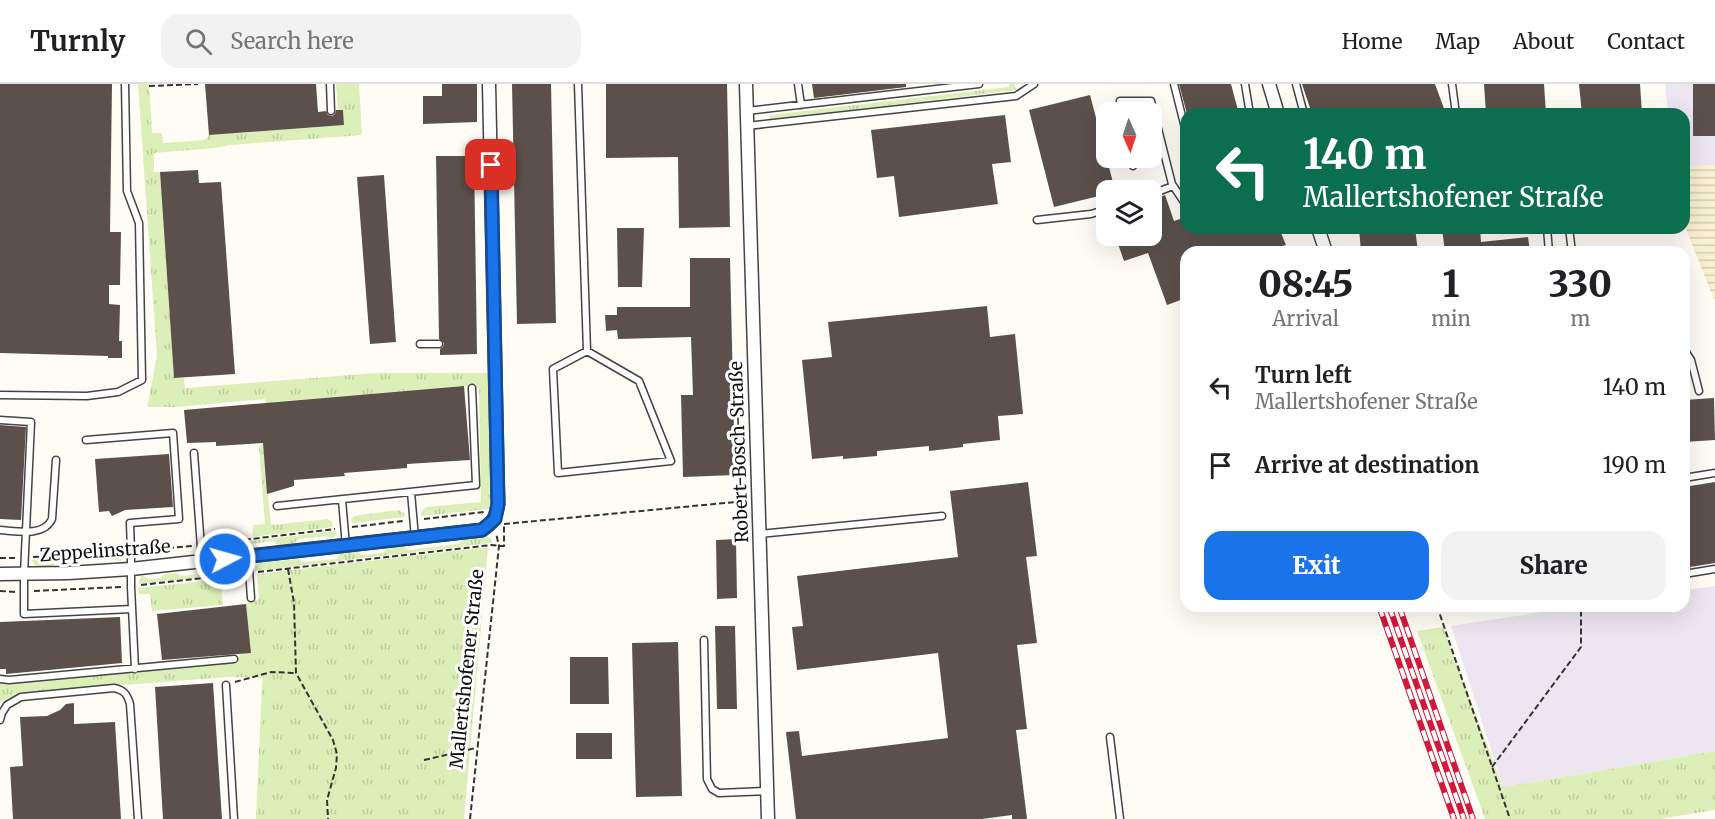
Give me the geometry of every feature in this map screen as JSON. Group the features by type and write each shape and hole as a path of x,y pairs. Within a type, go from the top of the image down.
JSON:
{"street":[{"path":"489,84 497,522"},
{"name":"Robert-Bosch-Straße","path":"746,84 768,819"},
{"path":"1269,84 1276,108"},
{"name":"Zeppelinstraße","path":"0,574 131,569 482,530 497,522"}],"lane":[{"path":"0,395 87,396 118,392 142,380 139,223 127,191 125,84"},
{"path":"330,84 331,111"},
{"path":"578,84 587,351"},
{"path":"798,84 801,105"},
{"path":"747,111 979,84"},
{"path":"747,126 1016,96 1034,84"},
{"path":"1174,84 1180,108"},
{"path":"1245,84 1249,108"},
{"path":"1296,84 1302,108"},
{"path":"1452,84 1455,108"},
{"path":"1120,102 1151,102"},
{"path":"1162,144 1173,186 1180,196"},
{"path":"1162,190 1173,186"},
{"path":"1037,220 1096,212"},
{"path":"420,344 439,344"},
{"path":"587,351 639,381 670,461 558,473 553,369 587,351"},
{"path":"1690,358 1699,391"},
{"path":"278,506 476,485 472,388"},
{"path":"0,420 31,422 23,592 24,614 132,609"},
{"path":"86,440 173,433 179,519 130,523 135,669"},
{"path":"194,453 202,561"},
{"path":"0,530 26,531 46,528 52,519 56,460"},
{"path":"1690,477 1715,473"},
{"path":"411,492 415,538"},
{"path":"342,500 346,546"},
{"path":"759,534 942,516"},
{"path":"248,556 251,598"},
{"path":"1690,573 1715,569"},
{"path":"704,640 707,779 712,789 719,793 767,791"},
{"path":"0,679 234,659"},
{"path":"226,685 234,819"},
{"path":"0,720 7,705 21,697 114,688 128,695 138,819"},
{"path":"1110,737 1120,819"}],"path":[{"path":"149,86 198,84"},
{"path":"497,522 758,500"},
{"path":"0,558 201,545 487,512 497,522 504,546 131,586 23,592 0,591"},
{"name":"Mallertshofener Straße","path":"470,819 499,546 497,522"},
{"path":"288,568 294,603 296,673 333,740 337,754 336,768 327,800 328,819"},
{"path":"1439,612 1510,819"},
{"path":"1492,767 1581,647 1581,612"},
{"path":"226,685 271,672 296,673"},
{"path":"424,760 476,748"}],"shaded area":[{"path":"1665,84 1715,84 1715,165 1690,167 1690,108 1667,108"},
{"path":"1715,165 1715,302 1688,234 1690,234 1690,167"},
{"path":"1715,586 1715,751 1503,787 1451,626 1542,612 1690,612 1690,589"}],"green space":[{"path":"138,84 149,84 152,133 162,133 163,143 205,140 209,135 344,125 343,110 338,110 336,84 359,84 362,135 154,153 154,172 160,172 174,378 184,378 185,388 376,373 488,373 490,509 421,516 421,512 426,507 481,502 479,387 463,386 274,402 277,444 263,445 271,525 328,519 332,522 333,527 252,537 253,525 265,524 259,447 263,441 269,439 265,399 176,407 147,407 157,356"},
{"path":"1009,84 1015,84 1016,90 769,120 770,115 1009,87"},
{"path":"398,510 404,513 405,517 352,523 351,520 354,516"},
{"path":"336,531 337,534 334,537 299,539 294,543 278,546 274,541 220,548 217,552 212,552 208,546"},
{"path":"491,538 492,543 255,571 256,566 260,563 299,559 302,562 337,559 340,553 358,552 362,555 382,553 388,548 403,546 408,550 458,544 462,539"},
{"path":"488,547 464,819 256,819 263,678 228,677 21,693 0,704 0,682 16,683 235,662 241,654 251,652 246,604 259,599 257,574"},
{"path":"123,556 120,561 111,559 58,561 53,566 36,566 31,560"},
{"path":"239,565 244,569 244,573 138,584 141,576 148,579 161,578 164,574 176,573 181,576 212,573 217,567"},
{"path":"244,577 244,582 221,584 223,605 152,611 150,594 139,594 138,588"},
{"path":"1443,627 1503,787 1715,751 1715,810 1660,819 1485,819 1417,631"}],"building":[{"path":"0,84 112,84 110,232 121,232 120,285 109,285 109,304 120,305 119,341 122,341 122,358 0,353"},
{"path":"205,84 316,84 318,112 326,111 332,116 336,110 343,110 344,125 209,135"},
{"path":"442,84 477,84 477,122 423,124 423,96 442,96"},
{"path":"512,84 551,84 556,323 517,324"},
{"path":"606,84 727,84 730,227 679,228 678,157 606,158"},
{"path":"812,84 906,84 906,87 814,98"},
{"path":"1179,84 1231,84 1237,108 1185,108"},
{"path":"1302,84 1435,84 1444,108 1310,108"},
{"path":"1484,84 1544,84 1546,108 1486,108"},
{"path":"1579,84 1640,84 1642,108 1581,108"},
{"path":"1693,84 1715,84 1715,136 1693,136"},
{"path":"1090,95 1096,118 1096,168 1109,168 1112,180 1096,180 1096,197 1054,207 1029,110"},
{"path":"1005,115 1011,162 992,164 998,204 899,217 894,176 877,178 871,130"},
{"path":"436,156 474,156 477,354 440,355 440,349 444,343 439,339"},
{"path":"198,170 199,183 221,182 235,374 174,378 160,172"},
{"path":"384,175 396,342 370,344 357,177"},
{"path":"1165,195 1174,221 1180,219 1180,234 1281,234 1286,245 1180,246 1180,300 1167,305 1148,253 1124,261 1119,246 1162,246 1162,196"},
{"path":"617,228 644,228 642,287 618,287"},
{"path":"1360,234 1416,234 1417,246 1360,246"},
{"path":"1443,234 1480,234 1481,242 1528,237 1529,246 1444,246"},
{"path":"690,258 730,258 735,475 683,477 681,395 693,395 691,337 618,339 617,330 606,331 605,315 617,315 617,307 690,307"},
{"path":"987,306 990,337 1015,334 1023,414 998,416 1000,440 929,451 929,446 877,451 877,456 812,459 802,360 832,357 828,322"},
{"path":"464,386 470,460 407,464 407,468 294,480 294,486 267,494 263,443 216,446 216,442 187,443 184,410"},
{"path":"1714,398 1715,440 1690,442 1690,400"},
{"path":"0,425 26,427 21,520 0,519"},
{"path":"169,454 173,507 125,510 112,516 109,511 99,512 95,459"},
{"path":"1028,482 1037,556 1026,557 1037,643 1017,645 1027,729 1016,730 1027,819 1012,819 1012,815 982,819 796,819 786,732 799,731 802,756 948,738 938,653 797,670 792,627 803,626 797,576 958,557 950,491"},
{"path":"1715,482 1715,563 1690,567 1690,486"},
{"path":"736,539 737,598 717,599 716,540"},
{"path":"246,604 251,653 162,660 157,614"},
{"path":"120,617 122,663 6,674 6,669 0,669 0,622"},
{"path":"715,626 735,626 737,709 717,709"},
{"path":"678,642 682,796 636,797 632,643"},
{"path":"570,657 608,657 609,704 570,704"},
{"path":"213,683 222,819 163,819 155,687"},
{"path":"74,703 74,724 115,722 121,819 13,819 10,767 23,766 20,717 47,716 60,710 66,704"},
{"path":"576,733 612,733 612,759 576,759"}],"railway":[{"path":"1381,612 1454,819"},
{"path":"1391,612 1464,819"},
{"path":"1401,612 1473,819"}],"route":[{"path":"225,559 482,530 495,519 498,504 491,165"}]}
